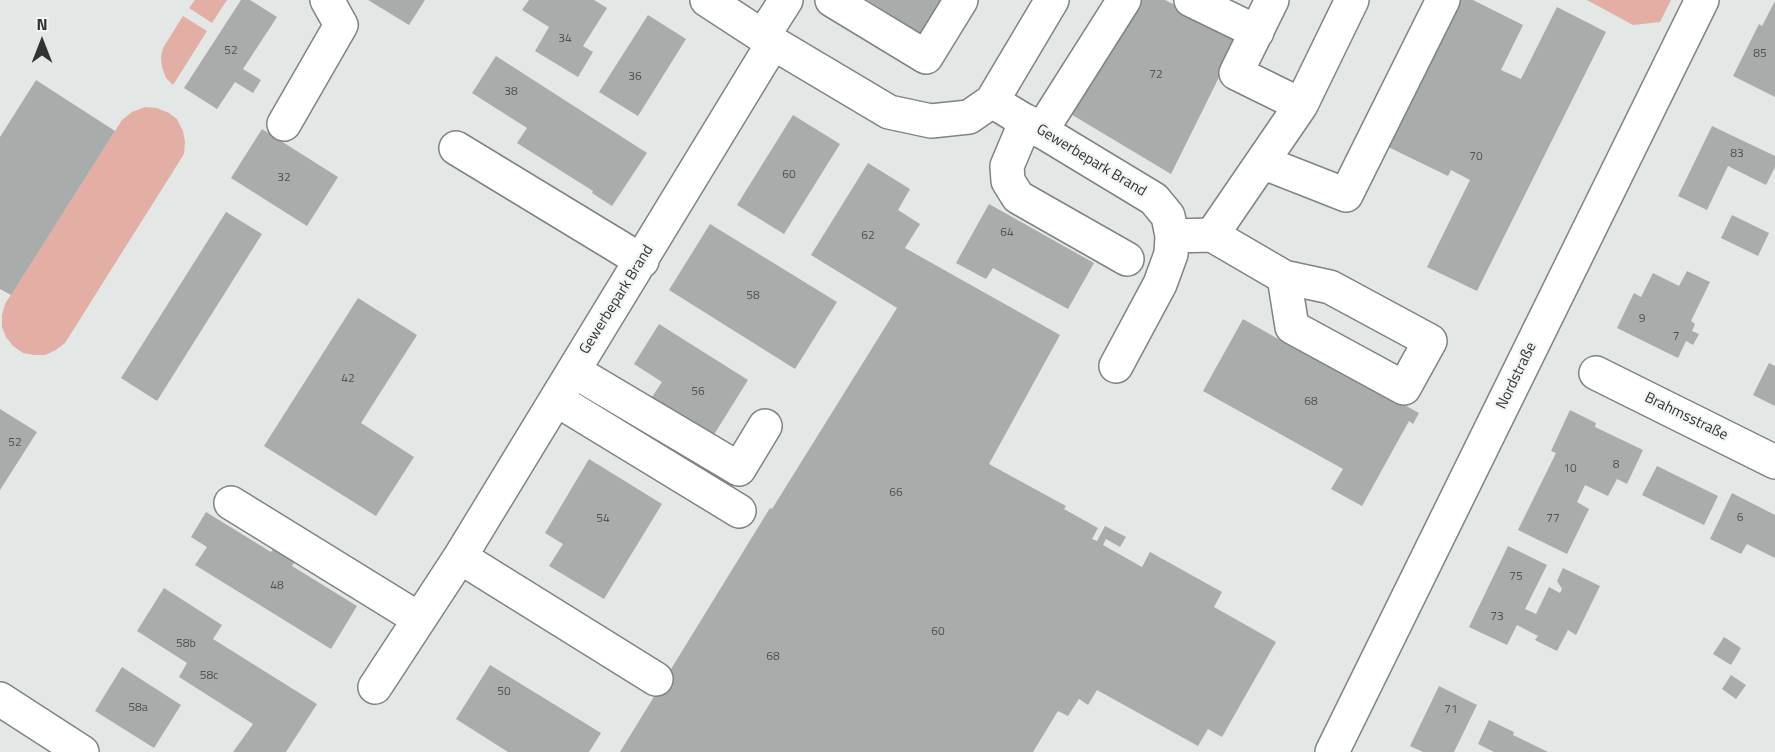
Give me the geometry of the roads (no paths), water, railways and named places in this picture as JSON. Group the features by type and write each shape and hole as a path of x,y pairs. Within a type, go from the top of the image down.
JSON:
{"street":[{"path":"284,124 341,26 327,0"},
{"path":"707,0 768,40 889,112 931,121 969,117 993,101 1052,0"},
{"name":"Gewerbepark Brand","path":"375,687 460,557 642,261 768,40 786,0"},
{"path":"832,0 926,57 961,0"},
{"path":"1124,0 1007,166 1008,182 1018,197 1127,259"},
{"path":"1191,0 1257,32"},
{"path":"1272,0 1236,73 1301,105"},
{"path":"1212,235 1301,105 1352,0"},
{"path":"1262,162 1346,195 1443,0"},
{"name":"Nordstraße","path":"1332,752 1702,0"},
{"name":"Gewerbepark Brand","path":"993,101 1154,199 1168,216 1172,236"},
{"path":"456,148 642,261"},
{"path":"1116,366 1160,284 1171,254 1172,236 1212,235 1284,277"},
{"path":"574,371 739,469 765,426"},
{"name":"Brahmsstraße","path":"1596,373 1775,462"},
{"path":"557,400 739,511"},
{"path":"231,503 419,619"},
{"path":"460,557 656,679"},
{"path":"0,699 82,752"}]}
